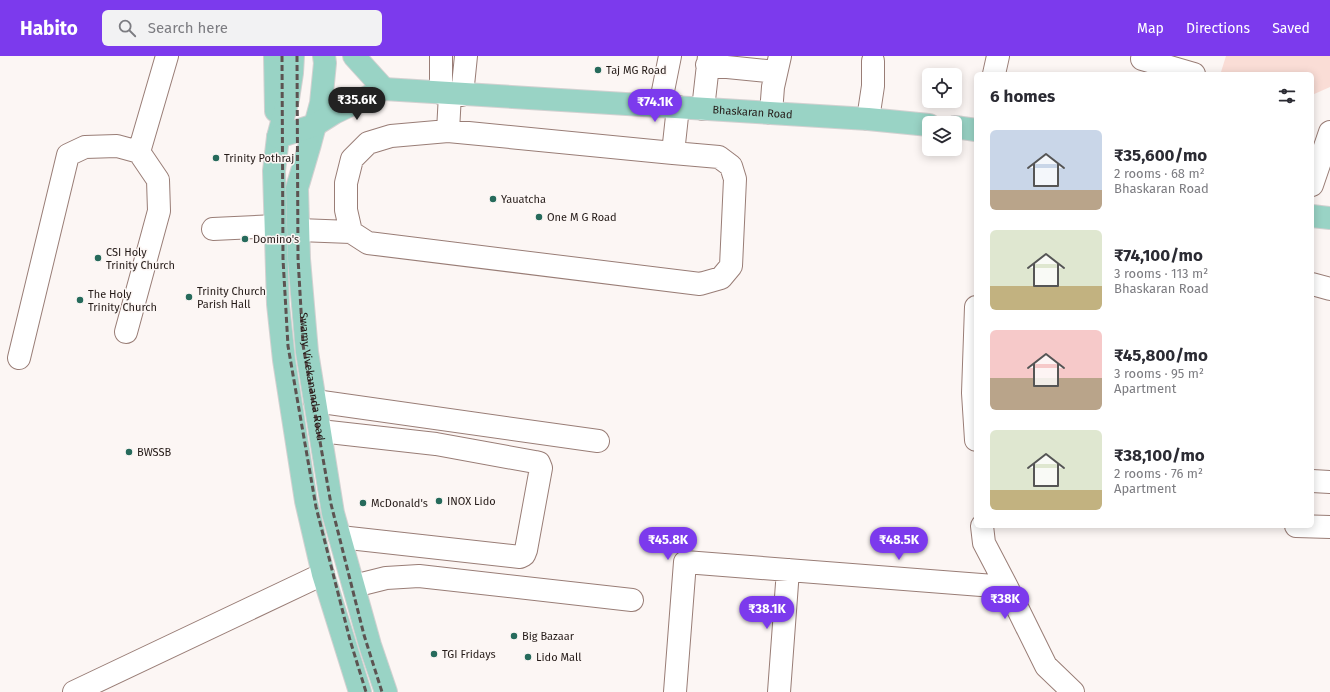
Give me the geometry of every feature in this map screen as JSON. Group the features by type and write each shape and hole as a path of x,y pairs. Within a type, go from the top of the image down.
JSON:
{"main road":[{"path":"275,56 278,137"},
{"path":"293,56 288,99 278,137 274,171 278,304 284,360 306,501 323,574 360,692"},
{"name":"Swamy Vivekananda Road","path":"324,56 325,63 321,102 297,188 299,259 307,352 334,513 370,645 386,692"},
{"path":"354,56 384,89"},
{"name":"Bhaskaran Road","path":"278,137 315,125 334,113 384,89 868,119 922,124"},
{"path":"962,128 974,130"},
{"path":"1314,216 1330,218"}],"street":[{"path":"139,152 167,56"},
{"path":"442,56 451,94"},
{"path":"448,131 451,94 466,56"},
{"path":"670,56 669,106 673,153"},
{"path":"994,72 998,56"},
{"path":"868,119 873,86 873,61"},
{"path":"1141,63 1184,72"},
{"path":"703,109 708,66 777,70 771,113"},
{"path":"299,230 351,232 368,243 700,284 721,278 731,266 735,179 731,166 719,158 448,131 391,136 368,143 352,159 346,184 346,210 351,232"},
{"path":"1314,179 1330,132"},
{"path":"19,358 68,155 85,147 102,145 117,146 139,152 158,180 159,211 126,332"},
{"path":"213,229 275,226"},
{"path":"1314,285 1330,289"},
{"path":"974,364 974,409"},
{"path":"315,401 598,441"},
{"path":"320,431 436,444 535,462 540,465 541,468 528,543 524,555 515,557 340,537"},
{"path":"1314,481 1330,482"},
{"path":"1314,527 1330,527"},
{"path":"982,528 984,543 1046,666 1067,689"},
{"path":"421,577 424,547"},
{"path":"675,692 685,562 1007,587"},
{"path":"779,692 788,570"},
{"path":"74,692 323,574"},
{"path":"354,586 386,578 421,577 632,600"}],"shaded area":[{"path":"1226,56 1330,56 1330,87 1314,94 1314,72 1221,72"}],"railway":[{"path":"282,56 283,259 288,346 316,507 350,640 366,692"},
{"path":"297,56 298,258 303,345 331,504 364,635 382,692"}],"place":[{"name":"Taj MG Road","path":"598,70"},
{"name":"Trinity Pothraj","path":"216,158"},
{"name":"Yauatcha","path":"493,199"},
{"name":"One M G Road","path":"539,217"},
{"name":"Domino's","path":"245,239"},
{"name":"CSI Holy Trinity Church","path":"98,258"},
{"name":"Trinity Church Parish Hall","path":"189,297"},
{"name":"The Holy Trinity Church","path":"80,300"},
{"name":"BWSSB","path":"129,452"},
{"name":"INOX Lido","path":"439,501"},
{"name":"McDonald's","path":"363,503"},
{"name":"Big Bazaar","path":"514,636"},
{"name":"TGI Fridays","path":"434,654"},
{"name":"Lido Mall","path":"528,657"}]}
